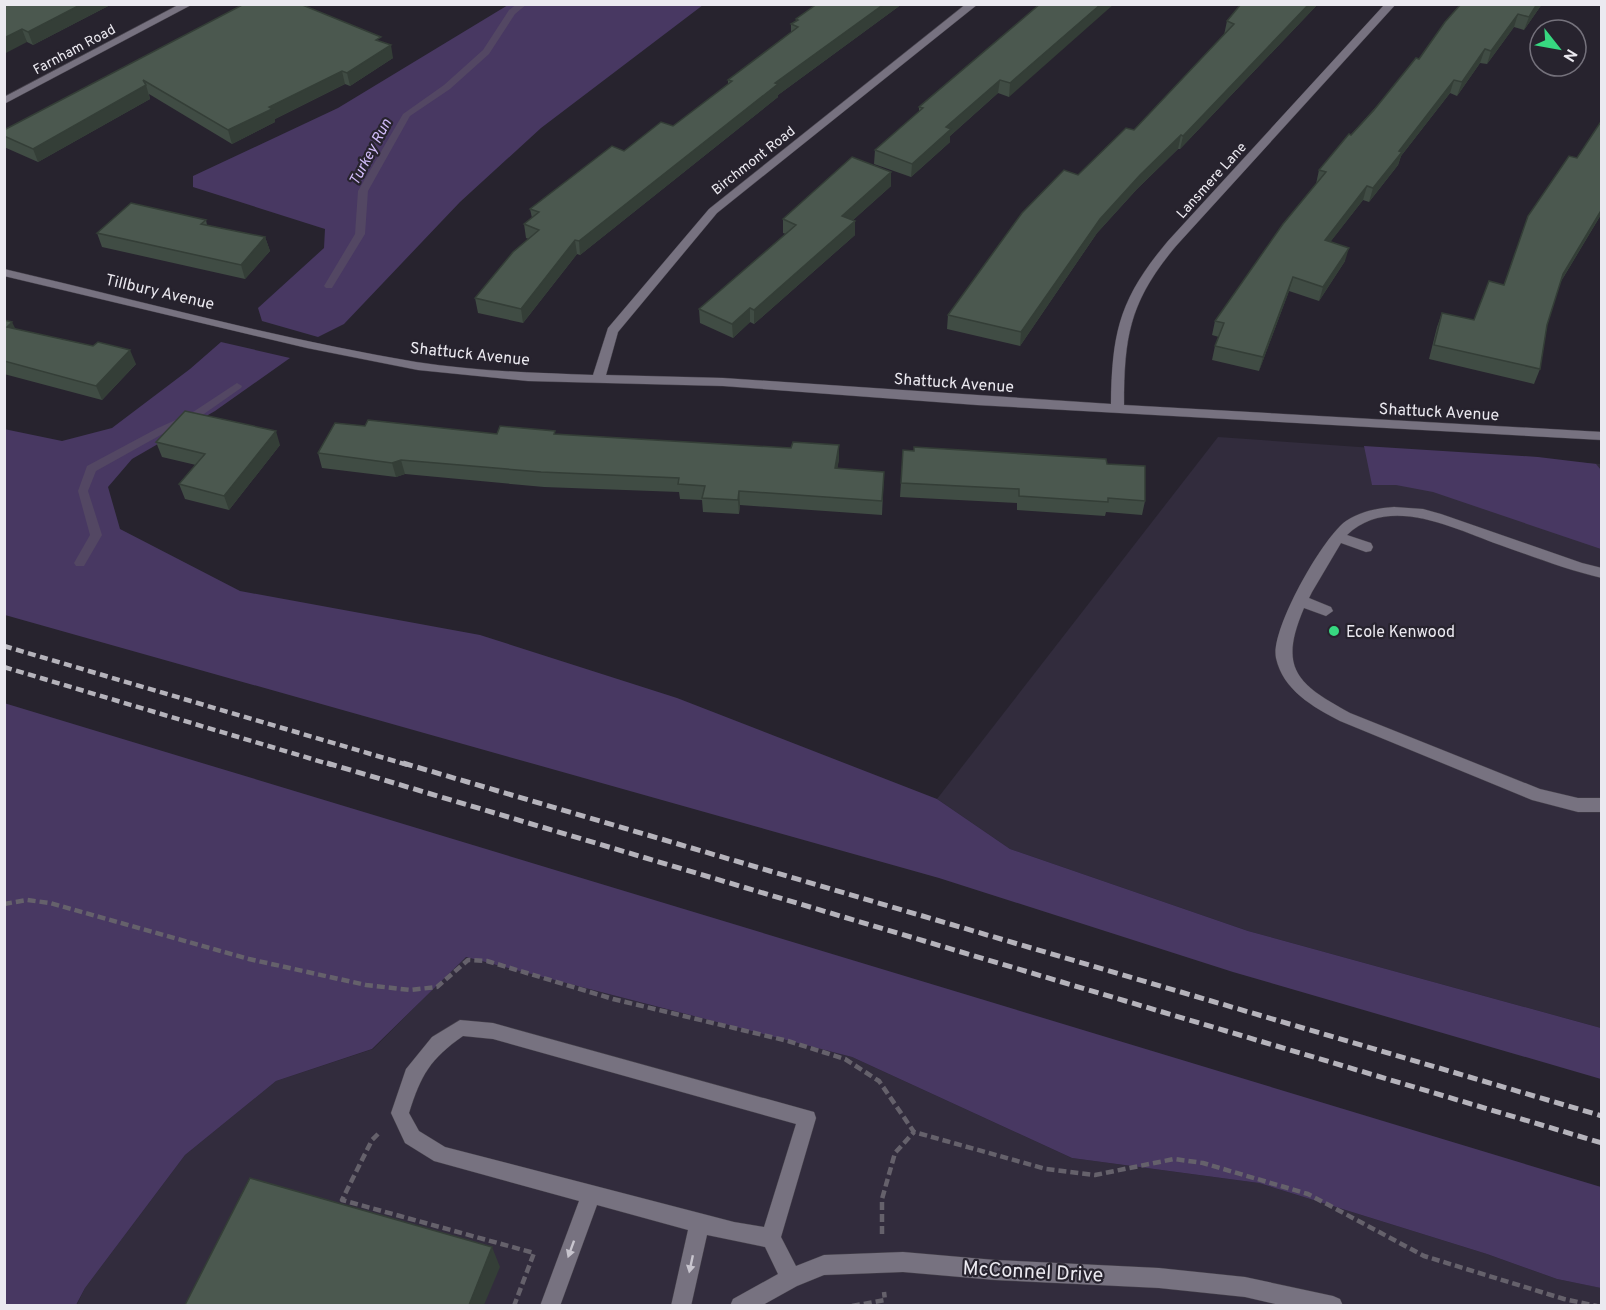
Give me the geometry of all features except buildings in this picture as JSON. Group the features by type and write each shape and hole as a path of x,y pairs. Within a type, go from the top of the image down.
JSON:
{"street":[{"name":"Farnham Road","path":"4,101 188,4"},
{"name":"Birchmont Road","path":"598,379 612,331 713,211 973,4"},
{"name":"Lansmere Lane","path":"1118,407 1118,359 1122,333 1129,308 1144,281 1200,214 1391,4"},
{"name":"Tillbury Avenue","path":"4,272 307,344"},
{"name":"Shattuck Avenue","path":"307,344 418,366 528,377 723,382 977,401 1118,407 1602,436"},
{"path":"1602,573 1580,568 1442,519 1413,512 1387,512 1362,518 1338,537 1301,601 1287,630 1283,655 1288,671 1294,679 1315,699 1345,717 1538,795 1578,805 1602,805"},
{"path":"1338,537 1366,547"},
{"path":"1301,601 1326,611"},
{"path":"771,1238 734,1232 441,1155 412,1137 400,1113 412,1075 438,1043 460,1028 494,1031 807,1118 771,1238 791,1278"},
{"path":"550,1305 591,1194"},
{"path":"681,1305 700,1222"},
{"name":"McConnel Drive","path":"740,1305 791,1278 824,1265 903,1262 995,1270 1159,1278 1245,1287 1333,1305"}],"path":[{"path":"4,904 27,900 50,903 213,949 354,984 419,991 438,987 468,960 488,961 613,999 788,1041 845,1059 879,1081 914,1132 1046,1168 1095,1175 1174,1159 1203,1163 1308,1194 1424,1256 1564,1299 1597,1305"},
{"path":"400,1113 372,1140 342,1200 534,1253 514,1305"},
{"path":"852,1305 885,1300 882,1263 882,1199 895,1154 914,1132"}],"shaded area":[{"path":"508,5 703,5 541,128 460,202 344,324 318,337 262,321 258,308 324,248 325,229 193,187 193,176 338,108"},
{"path":"221,342 290,358 215,411 132,459 108,487 120,529 240,591 480,635 677,698 937,799 1010,849 1248,931 1601,1028 1601,1079 1233,972 939,878 5,615 4,429 62,441 112,428 190,369"},
{"name":"Ecole Kenwood","path":"1218,437 1601,464 1601,1028 1248,931 1010,849 937,799"},
{"path":"1364,446 1538,457 1596,464 1601,470 1601,549 1433,492 1396,485 1372,485"},
{"path":"4,703 1601,1187 1601,1288 1557,1279 1487,1254 1259,1183 1072,1158 852,1057 466,957 372,1049 276,1081 185,1155 85,1288 76,1305 5,1305"},
{"path":"465,957 852,1057 1072,1158 1259,1183 1487,1254 1557,1279 1602,1288 1601,1306 76,1306 85,1288 185,1155 276,1081 373,1049"}],"waterway":[{"name":"Turkey Run","path":"329,286 360,234 363,191 407,114 447,87 486,52 512,12 523,4"},
{"name":"Turkey Run","path":"80,563 96,535 83,491 91,469 162,430 197,414 237,386"}],"railway":[{"path":"4,646 408,765"},
{"path":"4,667 332,765"},
{"path":"327,763 1602,1143"},
{"path":"403,763 1602,1116"}],"place":[{"name":"Ecole Kenwood","path":"1334,631"}]}
